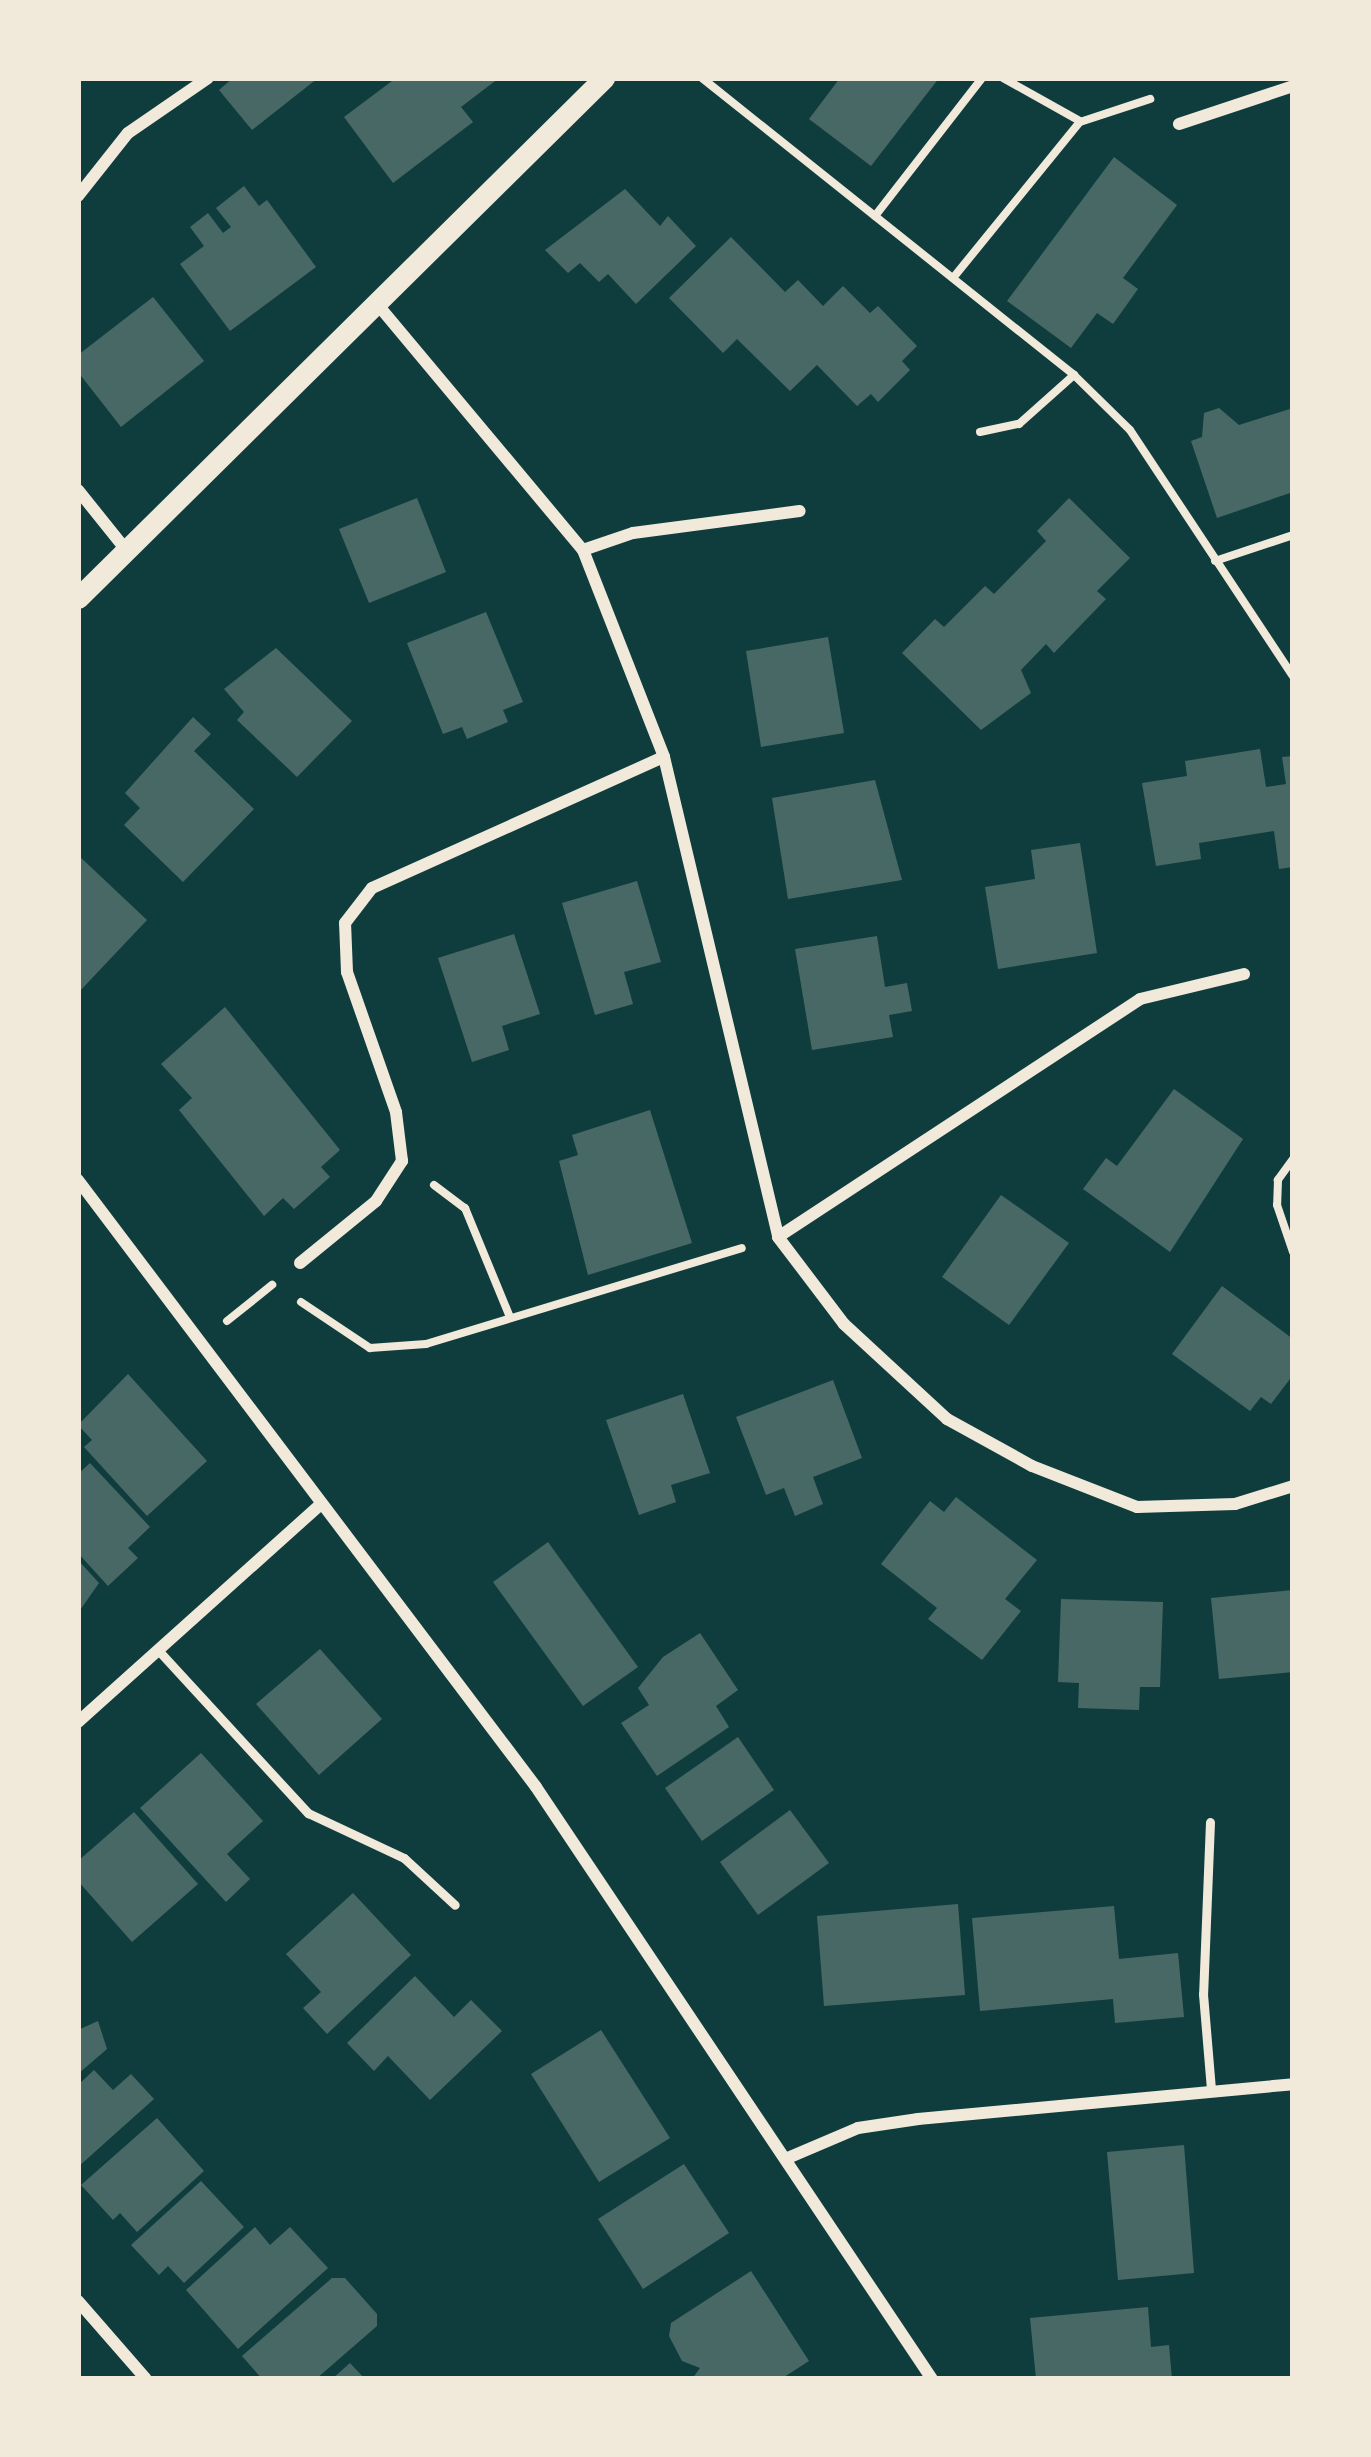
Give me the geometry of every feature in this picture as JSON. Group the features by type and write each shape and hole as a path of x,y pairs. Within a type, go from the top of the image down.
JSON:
{"street":[{"path":"78,196 128,133 208,78"},
{"path":"78,598 604,78"},
{"path":"1179,124 1293,86"},
{"path":"378,305 583,550 664,757 778,1238 844,1324 947,1419 1032,1466 1138,1507 1235,1504 1293,1486"},
{"path":"78,490 126,550"},
{"path":"583,550 632,533 800,511"},
{"path":"300,1263 376,1201 402,1161 396,1112 347,972 346,923 372,888 664,757"},
{"path":"778,1238 1140,999 1244,974"},
{"path":"78,1180 536,1787 790,2157 932,2379"},
{"path":"78,1722 320,1504"},
{"path":"790,2157 859,2128 1293,2084"},
{"path":"78,2301 146,2379"}],"lane":[{"path":"158,1650 308,1814 404,1858 455,1905"},
{"path":"1210,1822 1203,1994 1211,2090"}],"path":[{"path":"702,78 1074,375 1130,430 1292,674"},
{"path":"875,216 982,78"},
{"path":"1003,78 1080,122"},
{"path":"953,278 1080,122 1154,98 1179,124"},
{"path":"980,432 1019,424 1074,375"},
{"path":"1214,562 1293,536"},
{"path":"1293,1159 1278,1180 1276,1205 1293,1252"},
{"path":"402,1161 465,1208 509,1315"},
{"path":"278,1280 324,1324 370,1348 426,1344 509,1315 778,1238"},
{"path":"198,1344 300,1263"}],"building":[{"path":"233,78 318,78 252,130 219,90"},
{"path":"396,78 499,78 461,107 473,122 393,183 344,117"},
{"path":"840,78 939,78 871,166 809,119"},
{"path":"1114,157 1177,205 1123,278 1138,289 1113,324 1097,313 1071,348 1007,301"},
{"path":"244,186 259,206 267,200 316,267 230,331 180,264 204,246 190,227 208,213 223,233 231,227 216,208"},
{"path":"625,189 660,226 668,216 696,246 636,304 608,274 599,282 580,263 568,273 545,250"},
{"path":"731,237 785,292 798,280 823,306 843,286 870,313 878,306 917,346 902,361 910,370 878,402 871,394 857,406 817,365 790,391 737,339 723,353 669,298"},
{"path":"153,297 204,361 121,427 78,372 78,355"},
{"path":"1219,408 1239,425 1293,408 1293,492 1217,518 1191,441 1202,437 1204,413"},
{"path":"417,498 446,572 369,603 339,529"},
{"path":"1069,498 1130,558 1097,591 1106,599 1054,653 1046,644 1021,670 1031,693 981,730 902,653 935,619 944,627 985,586 994,594 1046,541 1037,531"},
{"path":"486,612 523,702 503,710 508,722 467,739 462,727 443,734 407,643"},
{"path":"828,637 844,733 761,747 746,651"},
{"path":"276,648 352,721 297,777 237,720 244,712 224,689"},
{"path":"193,717 211,734 194,751 254,809 183,882 124,825 140,808 125,793"},
{"path":"1260,749 1266,787 1286,784 1282,757 1293,756 1293,867 1279,869 1274,831 1199,843 1201,859 1156,866 1142,783 1187,776 1185,761"},
{"path":"875,780 902,880 788,899 772,798"},
{"path":"1080,843 1097,953 998,969 985,887 1035,879 1031,850"},
{"path":"78,855 147,920 78,993"},
{"path":"637,881 661,962 624,972 633,1004 595,1015 562,903"},
{"path":"514,934 540,1014 502,1026 509,1050 472,1062 438,958"},
{"path":"877,936 885,987 907,983 912,1011 889,1015 893,1037 812,1050 795,949"},
{"path":"225,1007 340,1150 321,1167 330,1177 294,1209 283,1198 264,1216 179,1110 192,1098 161,1064"},
{"path":"1174,1089 1243,1139 1170,1252 1083,1189 1106,1158 1117,1166"},
{"path":"650,1110 692,1243 588,1275 559,1161 578,1155 572,1135"},
{"path":"1001,1195 1069,1243 1009,1325 942,1277"},
{"path":"1222,1286 1293,1339 1293,1375 1271,1404 1261,1397 1250,1411 1172,1354"},
{"path":"128,1374 207,1461 147,1516 84,1447 92,1440 78,1425"},
{"path":"833,1380 862,1458 813,1477 823,1504 795,1516 784,1488 766,1495 736,1417"},
{"path":"683,1394 710,1473 671,1485 676,1502 639,1515 606,1420"},
{"path":"90,1463 150,1527 128,1548 138,1558 108,1586 78,1553 78,1474"},
{"path":"956,1497 1037,1560 1005,1599 1021,1611 982,1660 928,1619 937,1608 881,1564 930,1501 944,1512"},
{"path":"548,1542 638,1667 583,1706 493,1582"},
{"path":"78,1560 99,1583 78,1613"},
{"path":"1293,1590 1293,1672 1219,1679 1211,1598"},
{"path":"1061,1599 1163,1602 1160,1687 1140,1687 1139,1710 1078,1708 1079,1683 1058,1682"},
{"path":"700,1633 738,1690 716,1706 729,1727 657,1776 621,1723 649,1705 638,1688 663,1657"},
{"path":"320,1649 382,1719 319,1775 256,1704"},
{"path":"738,1737 774,1790 702,1841 665,1788"},
{"path":"201,1753 263,1821 227,1854 250,1879 226,1902 140,1808"},
{"path":"790,1810 829,1863 758,1915 720,1862"},
{"path":"134,1812 198,1884 132,1942 78,1881 78,1861"},
{"path":"353,1893 411,1955 327,2034 303,2008 321,1992 286,1954"},
{"path":"958,1904 965,1995 824,2006 817,1916"},
{"path":"1114,1906 1119,1959 1178,1953 1184,2017 1115,2023 1113,1999 980,2011 972,1918"},
{"path":"415,1976 454,2017 471,2000 502,2031 430,2100 388,2056 374,2071 347,2043"},
{"path":"98,2021 107,2049 78,2074 78,2030"},
{"path":"601,2030 670,2138 599,2182 531,2074"},
{"path":"94,2070 113,2090 131,2074 154,2099 78,2167 78,2085"},
{"path":"157,2118 204,2171 137,2232 120,2213 113,2220 81,2185"},
{"path":"1184,2145 1194,2273 1118,2280 1107,2152"},
{"path":"684,2164 729,2233 643,2289 598,2219"},
{"path":"201,2181 244,2227 184,2283 168,2266 159,2275 131,2245"},
{"path":"255,2227 270,2245 290,2227 328,2268 238,2349 186,2290"},
{"path":"751,2271 809,2361 781,2379 692,2379 700,2368 682,2361 669,2336 671,2323"},
{"path":"332,2278 345,2278 377,2314 377,2326 316,2379 262,2379 242,2356"},
{"path":"1148,2307 1151,2347 1169,2345 1172,2379 1036,2379 1030,2318"},
{"path":"350,2363 365,2379 332,2379"}]}
